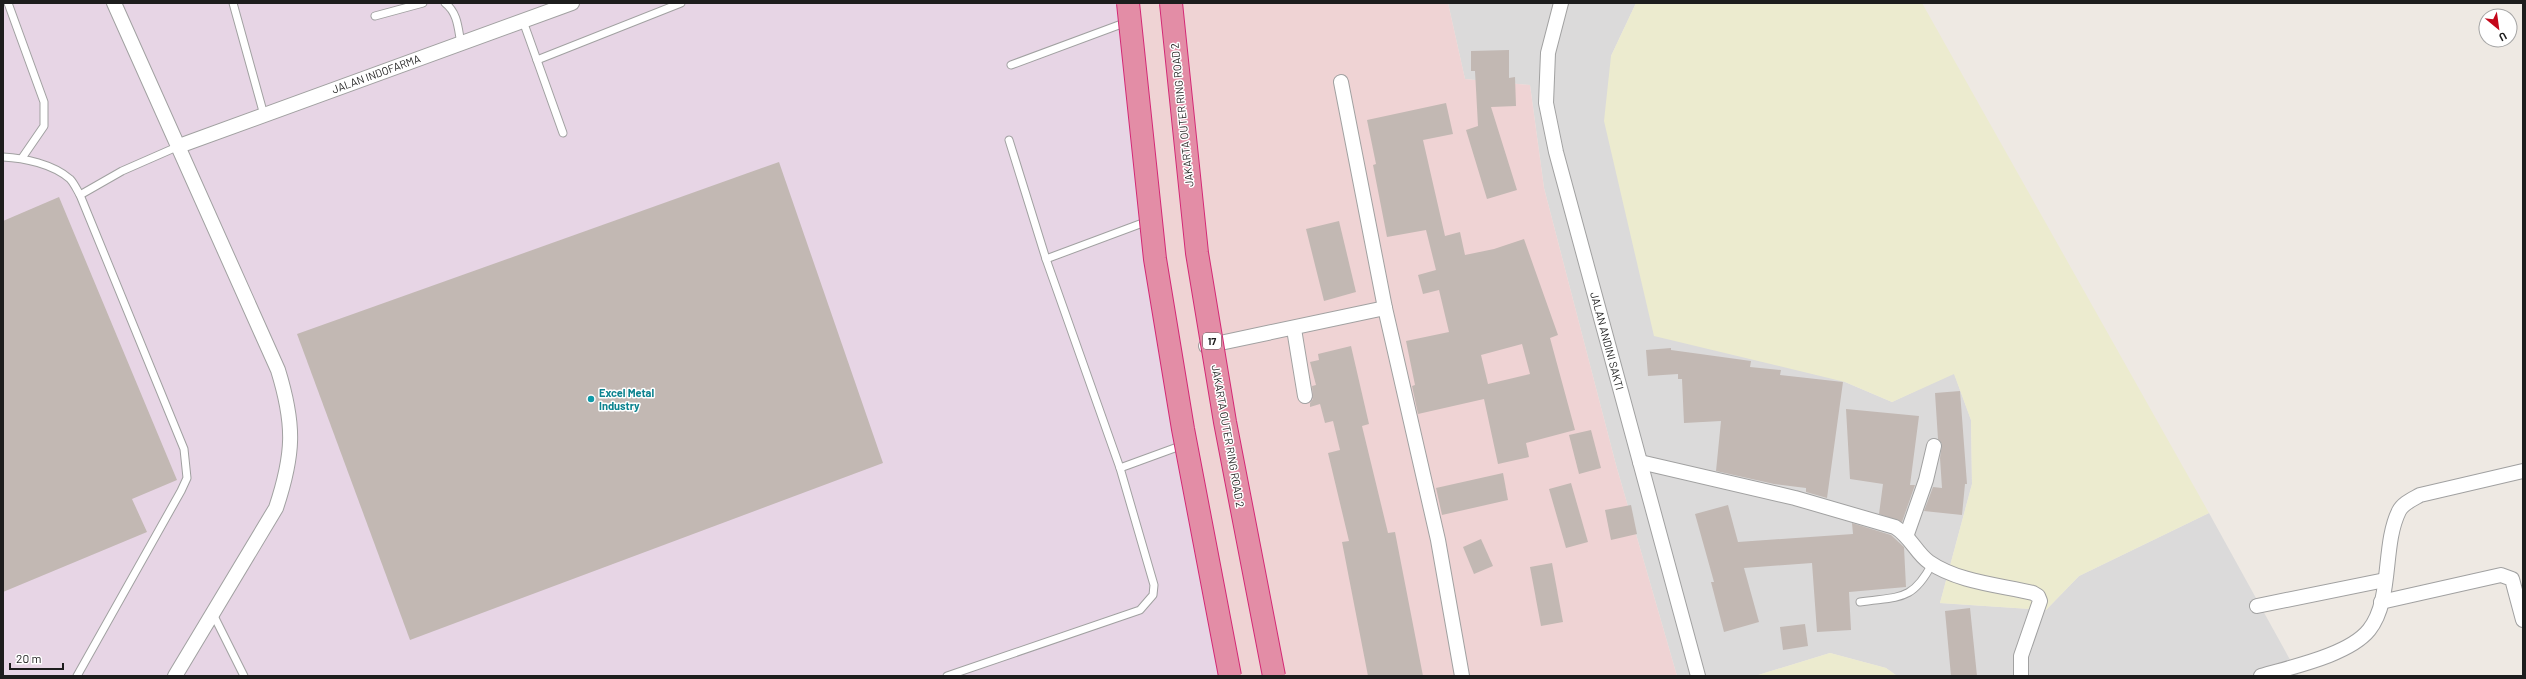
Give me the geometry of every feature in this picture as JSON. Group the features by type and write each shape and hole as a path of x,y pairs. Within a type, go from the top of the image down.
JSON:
{"highway":[{"name":"JAKARTA OUTER RING ROAD 2","path":"1171,3 1197,253 1225,422 1274,676"},
{"path":"1132,11 1155,259 1183,429 1230,676"}],"street":[{"path":"114,3 180,146 278,370 287,402 291,433 291,454 286,480 276,508 175,676"},
{"name":"JALAN INDOFARMA","path":"180,146 572,3"},
{"name":"JALAN ANDINI SAKTI","path":"1561,3 1548,53 1546,103 1566,193 1651,464 1698,676"},
{"path":"1341,82 1385,308 1438,540 1462,676"},
{"path":"1206,346 1294,329 1385,308"},
{"path":"1294,329 1305,396"},
{"path":"1906,534 1926,480 1934,446"},
{"path":"1651,464 1795,498 1895,527 1906,534 1932,564 1948,572 2038,596 2040,601 2021,656 2021,676"},
{"path":"2260,676 2316,660 2345,648 2369,630 2381,602 2399,511 2410,500 2420,495 2523,471"},
{"path":"2381,602 2502,575 2512,579 2523,620"},
{"path":"2257,606 2385,580"}],"lane":[{"path":"8,3 44,102 44,126 22,158"},
{"path":"233,3 264,115"},
{"path":"375,16 424,3"},
{"path":"445,3 453,9 457,20 461,44"},
{"path":"537,60 681,3"},
{"path":"1011,64 1132,11"},
{"path":"523,21 563,133"},
{"path":"947,676 1140,610 1148,603 1153,595 1154,585 1120,468 1046,259 1009,140"},
{"path":"80,195 122,171 180,146"},
{"path":"3,157 22,158 53,169 70,179 80,195 184,449 187,478 182,491 77,676"},
{"path":"1046,259 1159,217"},
{"path":"1120,468 1194,441"},
{"path":"1860,602 1897,596 1912,591 1921,583 1932,564"},
{"path":"213,614 244,676"}],"shaded area":[{"path":"3,3 1122,3 1127,103 1220,676 3,676"},
{"path":"1122,3 1448,3 1465,79 1530,85 1544,188 1616,465 1677,676 1220,676 1127,103"},
{"path":"1448,3 1636,3 1611,56 1845,382 1892,402 1954,373 1971,420 1972,484 1940,603 2046,610 2079,576 2209,513 2299,676 1897,676 1886,668 1830,653 1755,676 1677,676 1616,465 1544,188 1530,85 1465,79"}],"green space":[{"path":"1636,3 1922,3 2209,513 2079,576 2046,610 1940,603 1972,484 1971,420 1954,374 1892,402 1845,382 1654,336 1604,121 1611,56"},
{"path":"1830,653 1886,668 1897,676 1755,676"}],"building":[{"path":"1509,50 1509,78 1515,77 1516,106 1491,107 1517,190 1487,199 1466,130 1478,126 1475,71 1471,71 1471,51"},
{"path":"1446,103 1453,134 1423,140 1445,236 1460,232 1465,255 1494,249 1524,239 1558,335 1550,338 1575,430 1526,443 1529,457 1498,464 1484,399 1418,414 1412,386 1415,385 1406,341 1449,332 1439,290 1423,294 1418,275 1436,270 1426,230 1387,237 1373,165 1376,164 1367,120","holes":["1522,344 1530,374 1488,384 1481,355"]},
{"name":"Excel Metal Industry","path":"779,162 883,463 410,640 297,334"},
{"path":"59,197 177,480 132,499 147,532 3,592 3,221"},
{"path":"1339,221 1356,292 1324,301 1306,229"},
{"path":"1351,346 1369,424 1362,426 1388,533 1395,532 1423,676 1368,676 1342,542 1349,541 1328,453 1340,450 1333,421 1325,423 1320,404 1310,407 1310,403 1313,399 1312,386 1316,385 1310,362 1319,360 1318,354"},
{"path":"1671,348 1671,350 1751,361 1750,367 1781,370 1780,375 1843,382 1827,498 1806,492 1806,488 1774,484 1716,471 1721,421 1684,423 1682,379 1678,379 1678,374 1648,376 1646,350"},
{"path":"1960,391 1967,484 1965,484 1962,515 1924,511 1933,487 1942,488 1940,458 1942,444 1938,439 1935,393"},
{"path":"1846,409 1919,416 1910,485 1915,485 1902,522 1879,514 1883,484 1850,479"},
{"path":"1591,430 1601,468 1579,474 1569,435"},
{"path":"1503,473 1508,500 1442,515 1436,488"},
{"path":"1571,483 1588,542 1566,548 1549,489"},
{"path":"1631,505 1637,534 1611,540 1605,510"},
{"path":"1728,505 1738,542 1853,534 1852,523 1891,535 1904,547 1906,587 1849,592 1851,630 1817,632 1812,563 1744,568 1759,622 1724,632 1711,582 1714,582 1695,514"},
{"path":"1481,539 1493,566 1474,574 1463,547"},
{"path":"1552,563 1563,622 1541,626 1530,567"},
{"path":"1970,608 1977,676 1951,676 1945,611"},
{"path":"1805,624 1808,646 1783,650 1780,627"}],"place":[{"name":"Excel Metal Industry","path":"591,399"}]}
